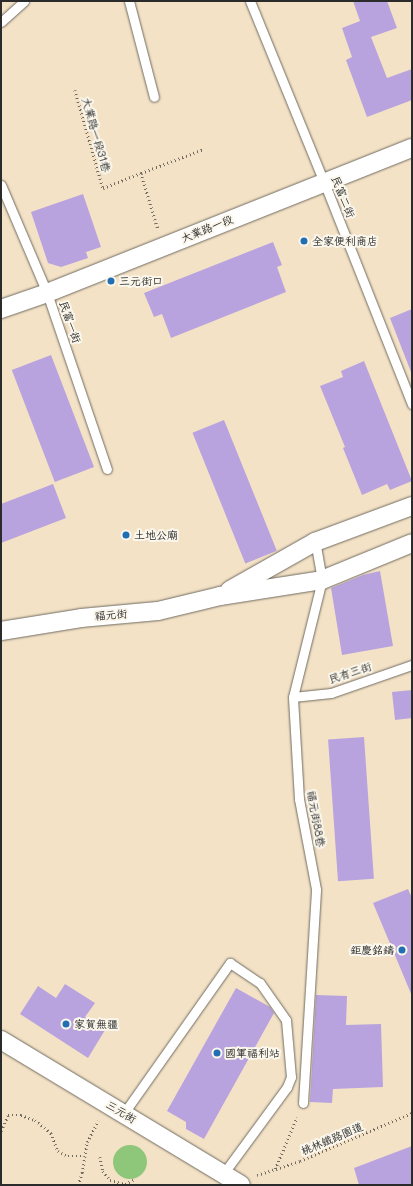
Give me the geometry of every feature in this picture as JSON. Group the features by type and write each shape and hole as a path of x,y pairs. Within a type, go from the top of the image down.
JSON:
{"street":[{"name":"大業路一段","path":"1,309 47,293 412,148"},
{"name":"福元街","path":"220,596 315,542 412,506"},
{"name":"福元街","path":"1,630 81,618 158,611 220,596 322,580 412,543"},
{"name":"三元街","path":"1,1040 241,1185"}],"lane":[{"path":"1,22 24,1"},
{"path":"128,1 154,96"},
{"name":"民富二街","path":"250,1 412,404"},
{"name":"民富一街","path":"1,185 47,293 107,469"},
{"name":"福元街88巷","path":"303,1103 316,889 299,799 293,697 322,580 315,542"},
{"name":"民有三街","path":"293,697 331,693 412,665"},
{"path":"124,1113 230,963 260,983 286,1020 291,1077 287,1087 223,1174"},
{"path":"291,1077 305,1078"}],"path":[{"name":"大業路一段31巷","path":"75,90 103,188 140,173"},
{"path":"164,246 140,173 204,149"},
{"path":"275,1170 303,1103"},
{"name":"桃林鐵路園道","path":"256,1175 275,1170 412,1113"},
{"path":"1,1131 8,1115 21,1115 35,1120 51,1133 58,1151 68,1156 84,1156"},
{"path":"78,1185 82,1174 87,1142 99,1119"},
{"path":"100,1157 103,1171 110,1180 125,1184 135,1179"}],"green space":[{"path":"133,1145 140,1147 145,1152 147,1162 145,1172 140,1177 127,1179 120,1177 115,1172 113,1159 115,1152 120,1147"}],"building":[{"path":"353,1 387,1 397,28 371,37 387,78 412,69 412,100 367,117 346,60 352,57 342,28 360,21"},
{"path":"83,194 101,247 86,252 88,258 61,267 48,263 31,212"},
{"path":"273,242 282,265 277,267 286,292 171,338 162,314 154,317 144,293"},
{"path":"412,309 412,372 411,372 390,318"},
{"path":"51,355 94,467 55,482 12,370"},
{"path":"364,361 412,481 390,490 387,484 362,495 343,448 345,447 320,386 343,377 341,371"},
{"path":"224,420 277,551 245,563 192,433"},
{"path":"53,484 66,518 1,543 1,504"},
{"path":"380,571 393,646 342,655 331,588 363,575"},
{"path":"412,690 412,718 395,720 392,692"},
{"path":"364,737 374,879 338,881 328,740"},
{"name":"鉅慶銘鑄","path":"408,889 412,898 412,996 373,903"},
{"name":"家賀無疆","path":"65,984 95,1003 85,1017 105,1030 88,1058 20,1014 38,986 56,998"},
{"path":"236,988 270,1007 274,1013 204,1139 186,1129 186,1122 167,1111"},
{"path":"316,995 347,996 346,1025 381,1024 383,1087 333,1089 332,1103 310,1102"},
{"path":"412,1146 412,1185 359,1185 354,1168"}],"place":[{"name":"全家便利商店","path":"304,241"},
{"name":"三元街口","path":"111,281"},
{"name":"土地公廟","path":"126,535"},
{"name":"鉅慶銘鑄","path":"402,950"},
{"name":"家賀無疆","path":"66,1024"},
{"name":"國軍福利站","path":"217,1053"}]}
